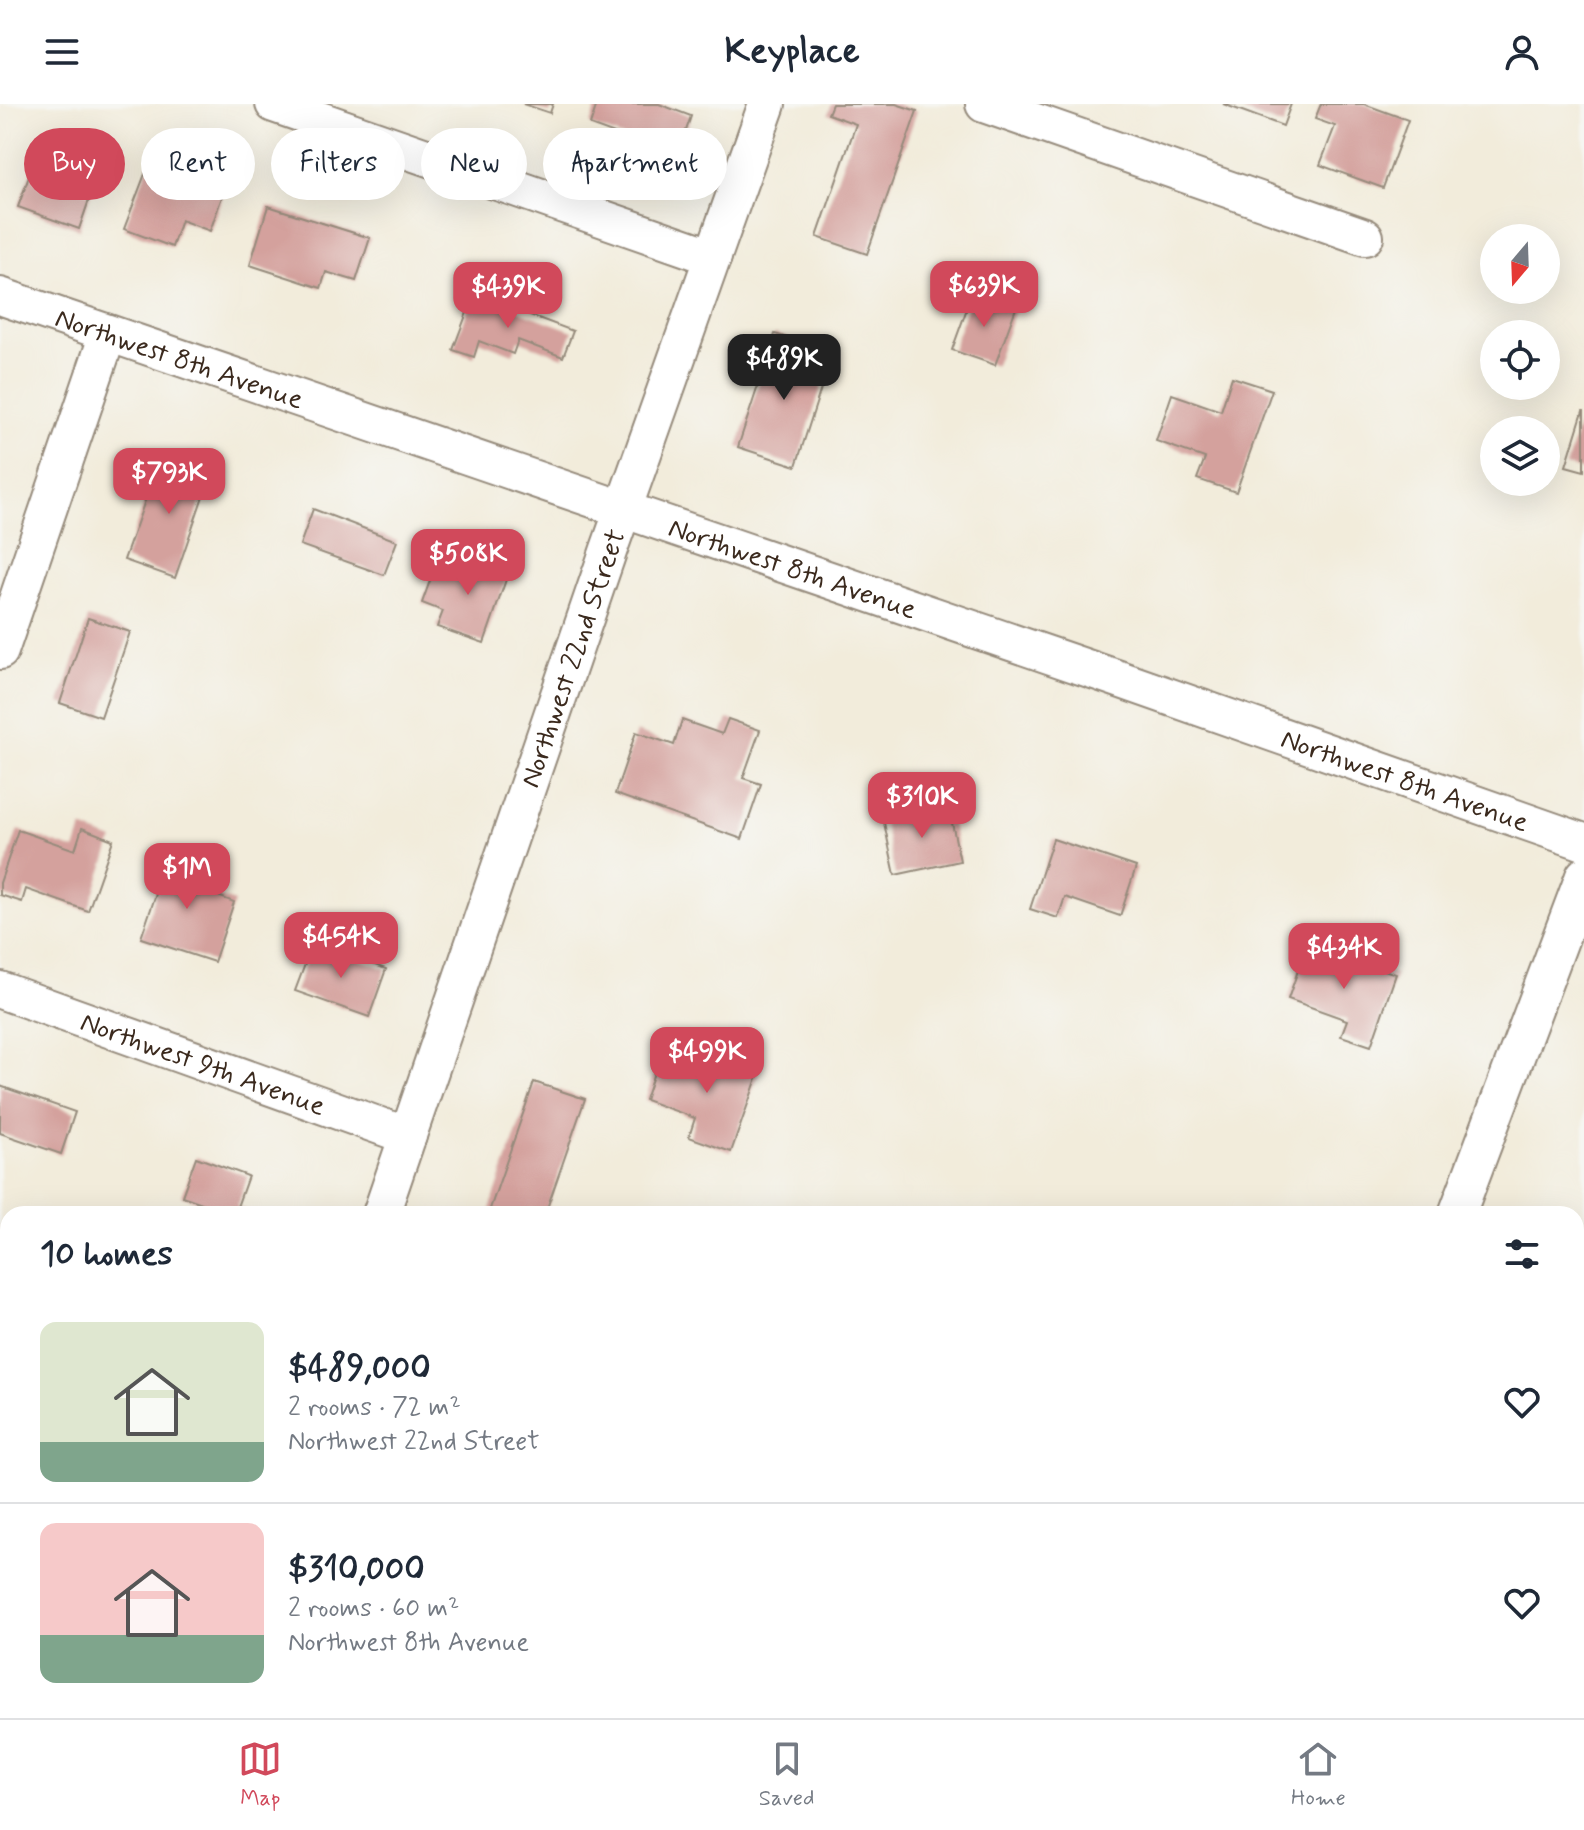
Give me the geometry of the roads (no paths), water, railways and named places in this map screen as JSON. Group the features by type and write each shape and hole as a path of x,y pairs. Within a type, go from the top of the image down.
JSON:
{"street":[{"path":"274,104 713,257"},
{"name":"Northwest 22nd Street","path":"384,1206 622,511 767,104"},
{"path":"984,104 1365,237"},
{"name":"Northwest 8th Avenue","path":"0,296 1116,678 1584,842"},
{"path":"0,651 108,334"},
{"path":"1460,1206 1584,876"},
{"name":"Northwest 9th Avenue","path":"0,990 408,1136"}]}
